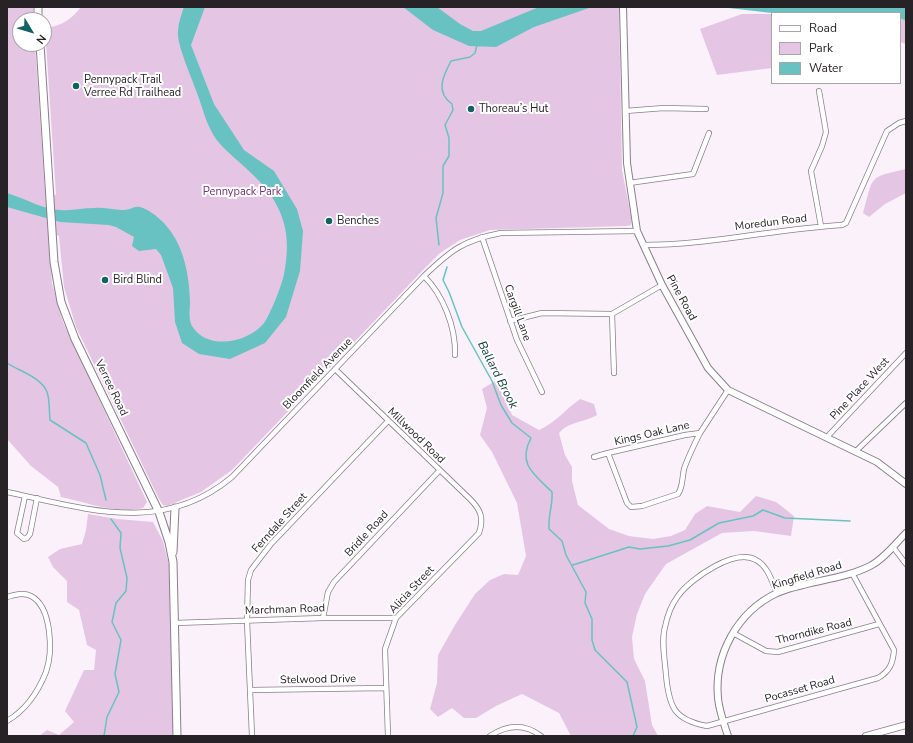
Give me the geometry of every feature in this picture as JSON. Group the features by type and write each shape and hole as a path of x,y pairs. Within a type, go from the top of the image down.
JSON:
{"main road":[{"name":"Verree Road","path":"41,52 57,284 67,320 159,512 173,562 177,736"},
{"path":"173,562 175,508"}],"street":[{"name":"Pine Road","path":"623,7 627,163 637,231 662,286 708,368 728,390 749,402 827,437 877,462 906,484"},
{"path":"819,90 826,132 822,146 811,171 821,226"},
{"path":"625,111 664,108 706,109"},
{"name":"Moredun Road","path":"643,245 674,245 821,226 842,225 846,223 881,141 887,131 899,123 906,121"},
{"path":"629,183 693,174 709,133"},
{"name":"Bloomfield Avenue","path":"7,492 104,511 129,514 159,512 175,508 205,496 232,476 424,276 453,250 464,243 482,237 520,232 637,231"},
{"name":"Cargill Lane","path":"482,237 517,340 542,392"},
{"path":"424,276 441,296 455,341 455,355"},
{"path":"510,321 542,313 612,314 662,286"},
{"path":"612,314 614,373"},
{"name":"Pine Place West","path":"827,437 906,353"},
{"name":"Millwood Road","path":"335,369 477,506 482,518"},
{"name":"Kings Oak Lane","path":"608,454 627,503 631,506 642,506 678,494 681,489 688,458 700,433 728,390"},
{"path":"856,452 906,403"},
{"name":"Ferndale Street","path":"252,736 247,620 248,580 251,570 271,544 388,421"},
{"name":"Kings Oak Lane","path":"594,457 685,435 700,433"},
{"name":"Bridle Road","path":"323,618 328,592 334,582 439,471"},
{"path":"24,496 18,533 24,538 27,538 30,534 37,498"},
{"name":"Alicia Street","path":"388,736 385,649 396,618 479,534 482,518"},
{"name":"Kingfield Road","path":"728,736 718,700 718,676 725,647 733,633 751,612 777,593 871,566 893,547 906,533"},
{"path":"893,547 906,564"},
{"name":"Pocasset Road","path":"777,593 770,576 757,560 747,557 737,557 727,561 693,581 678,596 670,610 664,627 664,639 668,693 672,705 679,715 690,723 707,726 882,676 890,668 894,650 879,624"},
{"path":"852,572 879,624"},
{"path":"7,597 19,594 30,595 40,603 50,631 46,670 39,688 21,711 7,721"},
{"name":"Marchman Road","path":"174,623 323,618 396,618"},
{"name":"Thorndike Road","path":"733,633 766,651 778,652 879,624"},
{"name":"Stelwood Drive","path":"251,690 386,688"},
{"path":"866,736 906,725"},
{"path":"490,736 500,730 516,726 534,731 541,736"}],"green space":[{"name":"Pennypack Park","path":"7,7 33,7 33,12 12,12 12,52 36,52 45,191 56,195 47,52 52,52 52,27 65,22 81,7 619,7 622,170 632,221 631,225 490,230 460,240 440,253 426,267 232,470 201,492 167,506 163,505 159,499 76,327 64,287 59,236 48,232 52,283 63,322 147,502 143,508 123,510 102,507 61,497 58,487 31,466 7,439"},
{"path":"817,7 906,7 906,44 901,42 901,12"},
{"path":"742,14 771,14 771,68 717,75 700,29"},
{"path":"906,169 906,193 885,204 869,217 863,213 871,185 874,180 884,174"},
{"path":"497,380 512,415 539,430 555,420 580,399 594,404 597,415 572,424 559,433 565,455 572,467 572,481 578,505 609,529 629,536 653,539 671,536 685,530 695,514 707,506 740,512 756,496 776,502 794,516 791,536 754,531 722,533 666,564 645,594 637,614 632,637 634,659 645,681 652,725 658,736 571,736 559,713 522,694 496,706 476,718 464,718 452,708 438,717 430,709 437,683 438,655 455,625 475,594 490,580 504,574 518,575 526,556 517,503 492,452 480,435 487,408 482,389"},
{"path":"88,514 117,519 153,522 163,541 171,573 174,736 39,736 47,730 59,735 74,722 65,711 84,670 94,670 96,650 87,645 79,610 67,602 67,581 53,567 48,557 60,549 82,544"}],"water":[{"path":"184,7 205,7 191,45 214,104 244,150 274,171 297,209 303,231 300,271 286,317 265,343 230,359 199,354 182,343 175,322 173,288 161,255 156,249 139,251 132,246 134,237 116,227 109,225 60,222 7,207 7,193 41,206 54,209 69,210 97,208 126,210 137,207 144,208 160,219 168,228 181,250 188,275 190,320 192,326 199,334 207,339 228,341 248,335 257,330 264,323 276,300 284,274 287,244 286,230 277,205 270,194 246,168 227,152 216,139 209,127 178,38 178,29"},
{"path":"403,7 437,7 460,24 473,31 481,31 539,7 592,7 534,27 496,47 469,46 433,30"},
{"path":"720,7 901,7 906,8 906,21 901,18 901,12 771,13"}],"waterway":[{"name":"Ballard Brook","path":"439,245 436,218 443,193 443,166 449,156 449,138 445,125 453,110 452,104 447,99 442,89 443,78 451,61 470,57 475,53 477,45"},
{"name":"Ballard Brook","path":"447,267 443,280 462,327 492,381 501,405 512,423 531,438 527,447 527,462 534,474 552,492 549,529 562,541 566,555 586,592 585,603 592,619 592,640 595,650 627,682 637,727 633,736"},
{"path":"7,363 40,382 48,395 50,420 86,443 100,475 106,500"},
{"path":"573,565 629,547 640,549 668,546 690,540 719,523 753,516 763,510 785,518 850,521"},
{"path":"104,736 107,717 119,692 115,674 121,640 112,622 116,603 126,591 127,578 120,548 121,533 111,519"}],"place":[{"name":"Pennypack Trail Verree Rd Trailhead","path":"76,86"},
{"name":"Thoreau’s Hut","path":"471,109"},
{"name":"Benches","path":"329,221"},
{"name":"Bird Blind","path":"105,280"}]}
